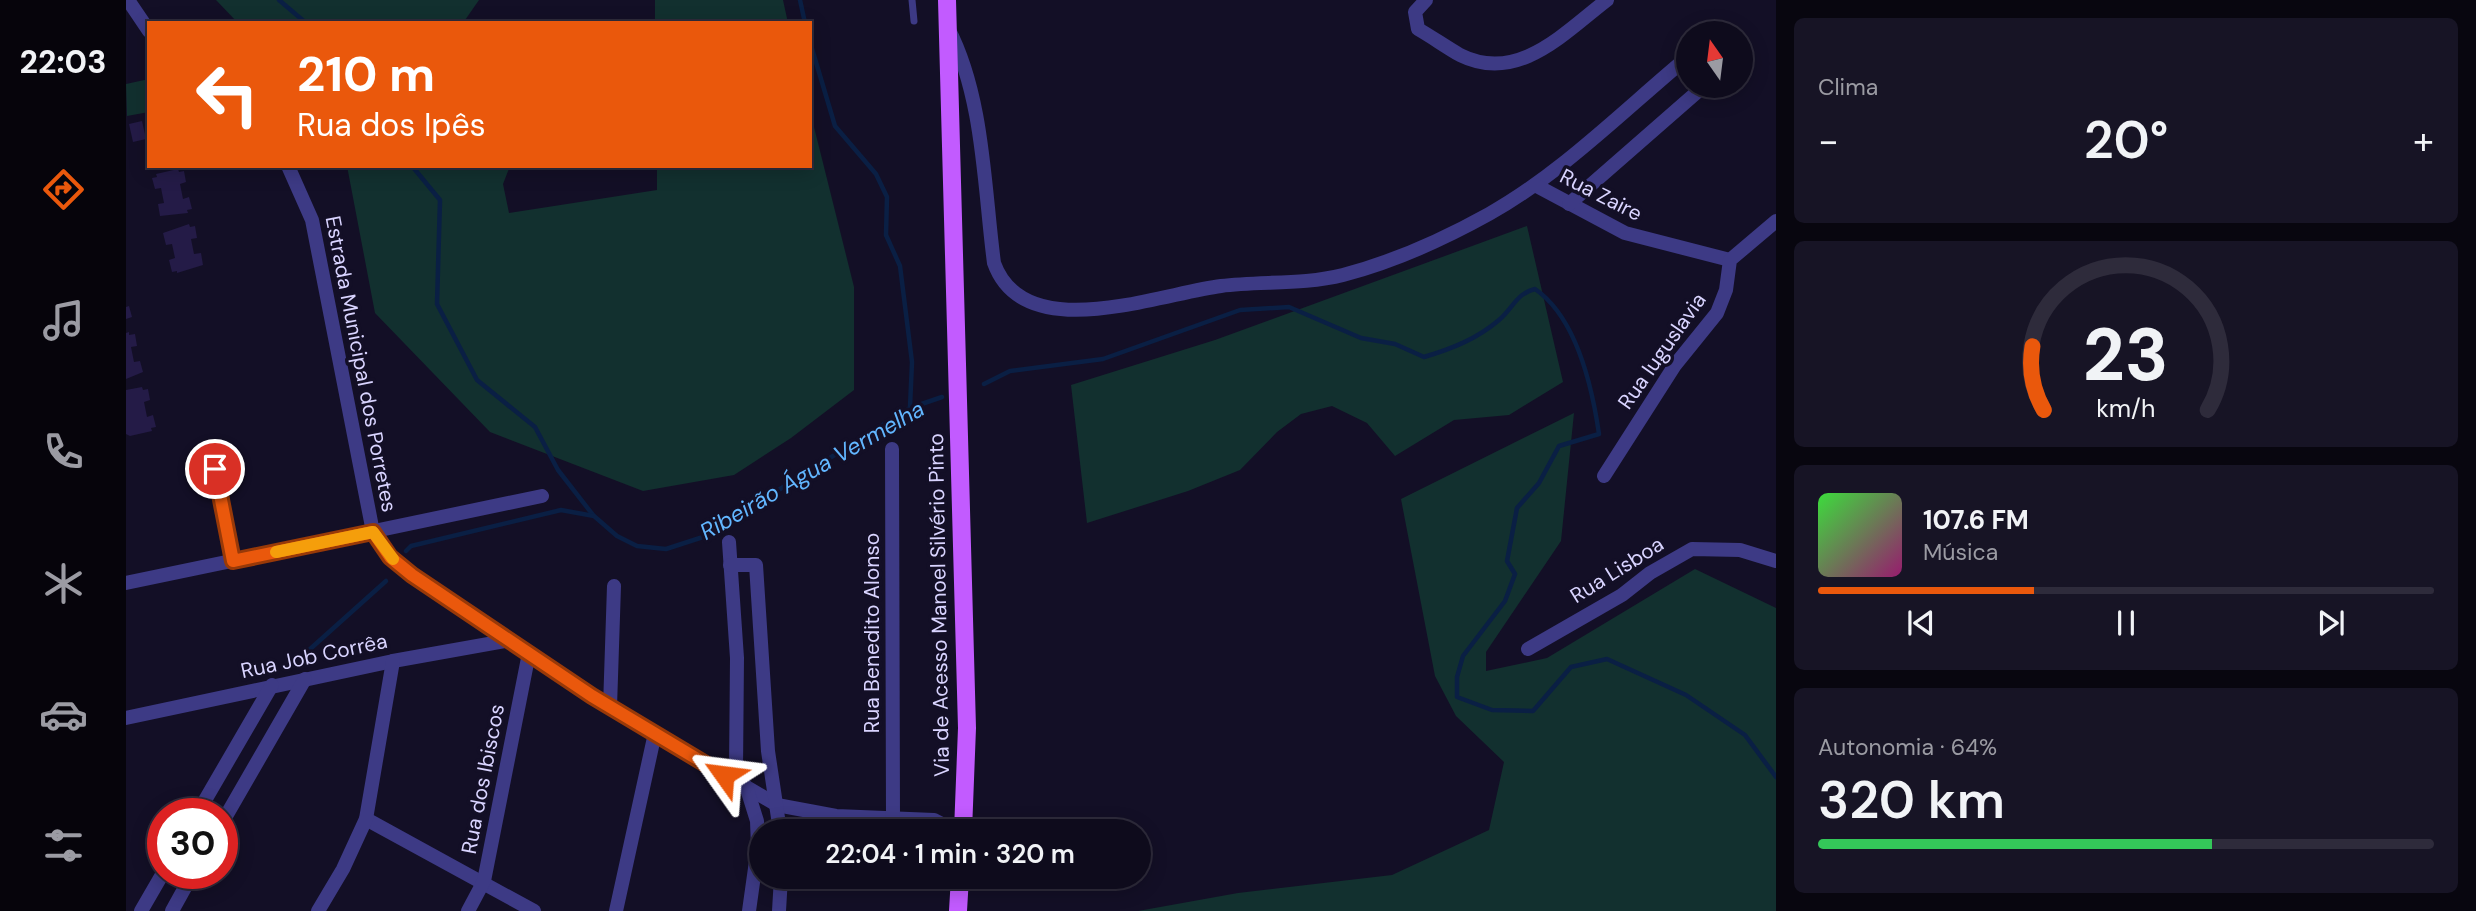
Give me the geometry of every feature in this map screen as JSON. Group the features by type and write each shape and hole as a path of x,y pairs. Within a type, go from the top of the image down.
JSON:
{"main road":[{"name":"Via de Acesso Manoel Silvério Pinto","path":"947,0 967,728 963,819"},
{"path":"958,911 959,889"}],"street":[{"path":"128,0 147,28"},
{"path":"1422,4 1414,16 1418,29 1461,55 1497,65 1532,56 1607,0"},
{"path":"948,27 959,49 972,94 994,263 1007,289 1030,302 1057,309 1095,309 1210,287 1342,275 1406,254 1450,234 1535,185 1676,67"},
{"path":"1569,204 1690,98"},
{"name":"Estrada Municipal dos Porretes","path":"289,168 312,220 373,532 390,557 412,575 610,707 776,805 836,816 920,819"},
{"name":"Rua Zaire","path":"1535,185 1625,233 1730,260"},
{"path":"1730,260 1776,221"},
{"name":"Rua Iuguslavia","path":"1604,476 1675,365 1717,313 1726,290 1730,260"},
{"name":"Rua Benedito Alonso","path":"892,449 893,817"},
{"path":"215,469 233,561"},
{"path":"126,583 542,496"},
{"path":"729,542 737,658 736,770 747,789 757,821 758,847 750,911"},
{"name":"Rua Lisboa","path":"1528,649 1622,595 1650,573 1692,549 1740,550 1776,561"},
{"path":"730,565 756,565 768,751 778,819"},
{"path":"610,707 614,586"},
{"name":"Rua Job Corrêa","path":"126,718 272,685 511,640"},
{"name":"Rua dos Ibiscos","path":"468,911 484,881 529,653"},
{"path":"318,911 343,869 366,819 393,661"},
{"path":"236,798 305,679"},
{"path":"206,798 272,685"},
{"path":"616,911 655,733"},
{"path":"366,819 484,881 534,911"},
{"path":"141,911 154,889"},
{"path":"172,911 184,889"},
{"path":"779,911 780,889"}],"lane":[{"path":"912,0 914,21"}],"green space":[{"path":"216,0 479,0 464,21 236,21"},
{"path":"655,0 783,0 788,21 655,21"},
{"path":"147,79 147,112 127,116 126,84"},
{"path":"812,119 854,287 854,390 791,438 734,475 643,491 490,432 375,313 347,168 509,168 503,184 509,213 657,190 657,168 812,168"},
{"path":"1527,226 1563,382 1509,415 1454,420 1395,456 1367,423 1332,406 1301,414 1277,432 1240,470 1188,491 1087,523 1071,385 1215,340"},
{"path":"1574,413 1561,541 1486,652 1486,671 1547,658 1695,569 1776,608 1776,911 1138,911 1238,893 1392,875 1489,830 1504,762 1456,716 1435,676 1401,499"}],"building":[{"path":"142,121 146,139 133,142 129,124"},
{"path":"178,169 179,172 184,171 186,182 180,184 183,199 189,197 192,209 187,210 188,213 160,216 158,204 164,203 161,188 155,189 152,178 157,177 156,174"},
{"path":"189,224 190,227 195,226 197,238 191,239 194,254 201,253 203,265 172,272 169,260 175,258 172,244 166,245 163,233"},
{"path":"129,306 132,317 126,319 126,307"},
{"path":"129,332 129,335 135,334 137,346 131,347 134,362 140,361 143,372 126,379 126,333"},
{"path":"142,387 143,390 148,389 150,400 144,402 147,417 153,415 156,427 151,428 152,431 130,436 126,434 126,390"}],"waterway":[{"path":"279,0 304,21"},
{"path":"800,0 805,21"},
{"path":"812,49 835,126 876,174 887,197 886,235 900,266 912,362 910,407"},
{"path":"414,168 440,200 437,304 477,380 535,427 558,470 593,515"},
{"name":"Ribeirão Água Vermelha","path":"984,384 1010,371 1103,359 1240,310 1289,307 1361,338 1395,344 1424,357 1454,347 1482,333 1499,320 1519,297 1535,289 1550,302 1572,335 1587,375 1599,434 1559,446 1539,483 1517,508 1507,561 1515,574 1505,601 1463,656 1457,677 1457,697 1492,710 1533,711 1571,667 1607,659 1686,695 1745,735 1776,777"},
{"name":"Ribeirão Água Vermelha","path":"406,551 411,546 561,510 594,516 617,536 637,546 666,549 703,537 910,408 942,397"},
{"name":"Ribeirão Água Vermelha","path":"299,659 386,581"}],"slow traffic":[{"path":"276,552 373,532 393,559"}],"route":[{"path":"215,469 233,561 373,532 390,557 412,575 592,696 724,775"}]}
